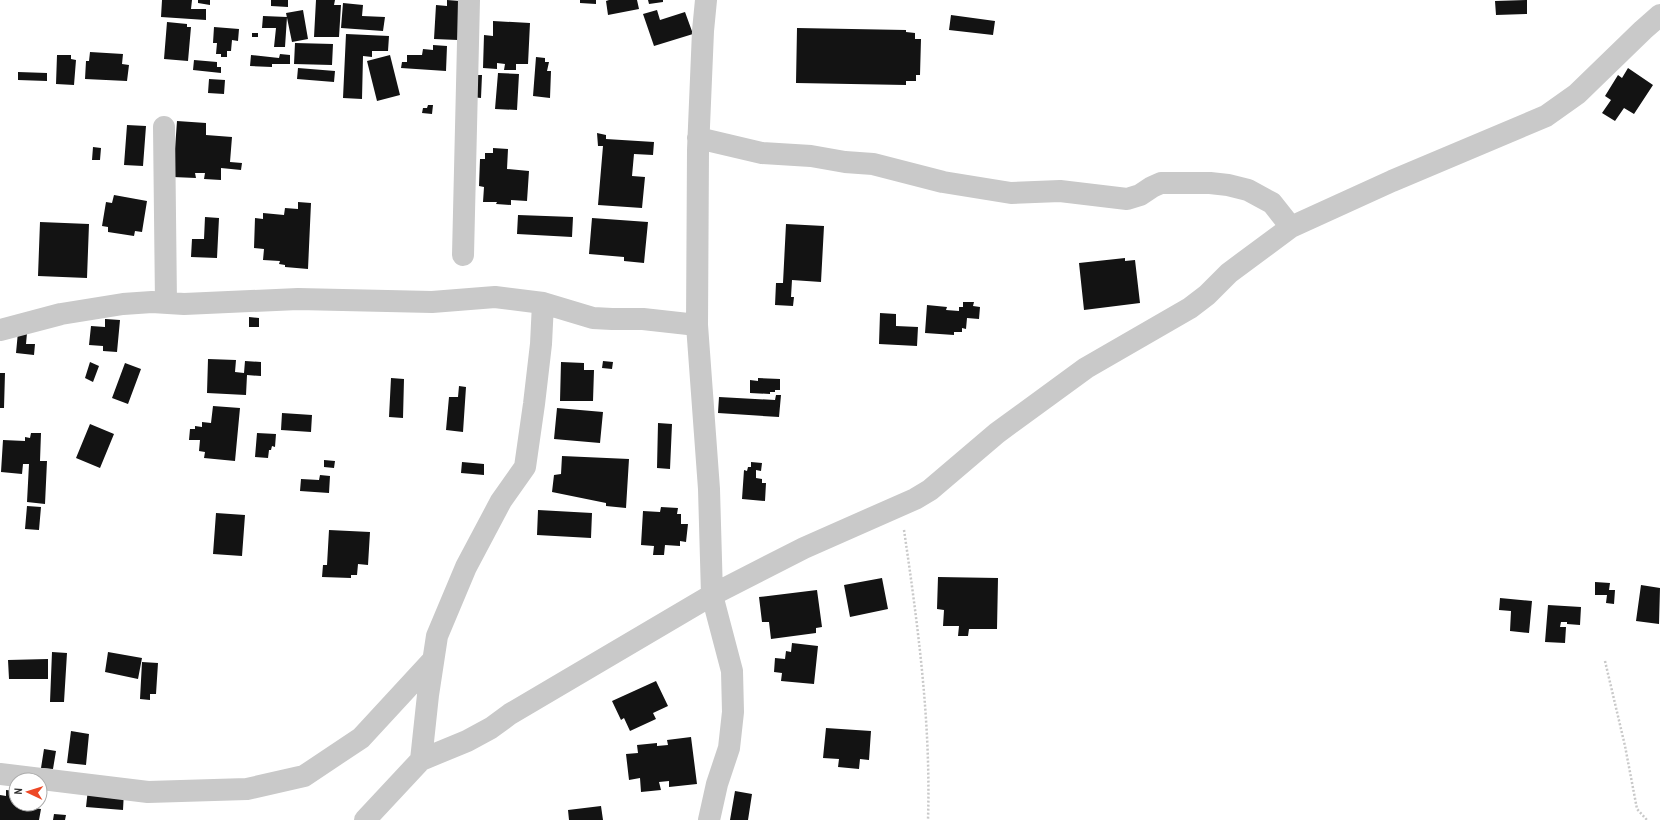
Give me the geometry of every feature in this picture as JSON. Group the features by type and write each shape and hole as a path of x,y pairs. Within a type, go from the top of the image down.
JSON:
{"street":[{"path":"463,255 469,0"},
{"path":"706,0 703,31 698,138 697,324 709,488 712,595 732,671 733,712 729,748 717,784 708,820"},
{"path":"365,820 421,760 467,741 491,728 510,714 712,595 804,548 900,506 930,490 997,433 1086,368 1190,308 1207,295 1229,273 1291,227 1392,181 1546,116 1577,94 1642,30 1660,15"},
{"path":"164,127 166,303"},
{"path":"698,138 762,153 811,156 845,162 873,164 943,182 1011,193 1060,191 1127,199 1140,196 1152,187 1162,183 1210,183 1228,185 1248,190 1272,203 1291,227"},
{"path":"0,330 81,311 123,304 152,302 184,304 298,299 432,302 495,298 543,303 593,318 612,320 643,318 697,324"},
{"path":"421,760 428,695 437,636 466,567 500,501 525,467 541,344 543,303"},
{"path":"0,774 148,792 247,789 304,776 361,738 433,660"}],"path":[{"path":"900,506 918,627 929,769 928,820"},
{"path":"1605,661 1625,746 1637,809 1647,820"}],"building":[{"path":"162,0 192,0 191,9 206,9 206,20 161,17"},
{"path":"198,0 210,0 210,5 198,3"},
{"path":"271,0 288,0 288,7 271,6"},
{"path":"316,0 335,0 334,5 341,5 339,37 314,37"},
{"path":"447,0 460,1 458,40 434,39 436,5 447,6"},
{"path":"580,0 596,0 596,4 580,3"},
{"path":"637,0 639,9 608,15 606,1"},
{"path":"648,0 663,0 663,2 649,4"},
{"path":"1527,0 1527,14 1496,15 1495,1"},
{"path":"343,3 363,5 362,16 385,17 383,31 341,28"},
{"path":"303,10 308,39 292,42 286,13"},
{"path":"657,10 660,20 685,12 693,34 654,46 643,14"},
{"path":"951,15 995,21 993,35 949,30"},
{"path":"263,16 287,17 285,47 274,47 276,28 262,28"},
{"path":"493,21 530,23 528,64 516,64 516,70 504,70 505,64 497,63 497,69 483,68 484,35 493,36"},
{"path":"167,22 187,24 187,27 191,27 188,61 164,59"},
{"path":"214,27 239,29 238,41 232,40 231,51 227,51 227,57 221,57 221,54 216,54 217,43 213,43"},
{"path":"797,28 906,30 906,32 915,33 915,39 921,39 920,75 916,75 916,81 906,81 906,85 796,83"},
{"path":"252,33 258,33 258,37 252,37"},
{"path":"346,34 389,36 388,51 372,51 372,57 363,56 362,99 343,98"},
{"path":"295,43 333,44 332,65 294,64"},
{"path":"433,45 447,46 446,71 401,68 402,62 407,62 407,55 422,55 423,49 433,50"},
{"path":"90,52 123,54 122,64 129,65 127,81 85,79 86,61 89,61"},
{"path":"280,54 290,55 290,64 272,64 272,67 250,66 251,55 279,58"},
{"path":"57,55 71,55 71,59 76,60 74,85 56,84"},
{"path":"390,55 400,95 377,101 367,61"},
{"path":"536,57 545,58 545,62 549,62 547,71 551,71 550,98 533,96"},
{"path":"194,60 217,62 217,67 221,67 221,73 193,70"},
{"path":"298,68 335,71 334,82 297,79"},
{"path":"1628,68 1653,85 1634,114 1624,108 1615,121 1602,113 1611,100 1605,96 1618,75 1622,78"},
{"path":"18,72 47,73 47,81 18,80"},
{"path":"498,73 519,74 517,110 495,109"},
{"path":"472,75 482,75 481,98 471,97"},
{"path":"209,79 225,80 224,94 208,93"},
{"path":"428,105 433,105 432,114 422,113 423,108 427,108"},
{"path":"177,121 206,123 206,135 232,137 230,162 242,163 241,170 221,168 221,180 204,179 205,173 195,173 196,178 173,177"},
{"path":"127,125 146,126 143,166 124,165"},
{"path":"597,133 606,135 606,139 654,142 653,155 634,154 632,176 645,177 642,208 598,205 603,146 598,146"},
{"path":"93,147 101,148 100,160 92,160"},
{"path":"493,148 508,149 507,169 529,171 527,201 511,200 511,205 496,204 497,202 483,202 484,187 479,186 480,159 485,159 485,153 493,153"},
{"path":"114,195 147,201 142,232 135,231 134,236 108,232 108,227 102,226 106,202 112,203"},
{"path":"298,202 311,203 308,269 285,267 285,265 279,264 280,261 263,260 264,249 254,248 255,218 263,219 263,213 284,215 285,208 298,209"},
{"path":"518,215 573,217 572,237 517,234"},
{"path":"205,217 219,218 217,258 191,257 192,239 204,239"},
{"path":"592,218 648,222 644,263 624,261 624,257 589,254"},
{"path":"40,222 89,224 87,278 38,276"},
{"path":"786,224 824,226 821,282 792,280 791,297 794,297 793,306 775,305 776,283 783,283"},
{"path":"1125,258 1125,261 1135,260 1140,303 1084,310 1079,263"},
{"path":"963,302 974,302 973,306 980,307 979,319 967,318 966,329 962,328 962,332 954,332 954,335 925,333 927,305 947,307 946,310 959,311 959,307 963,307"},
{"path":"880,313 896,314 896,326 918,327 917,346 879,344"},
{"path":"249,317 259,318 259,327 249,327"},
{"path":"105,319 120,320 117,352 103,351 103,346 89,345 91,326 105,327"},
{"path":"18,332 27,333 26,344 35,344 34,355 16,353"},
{"path":"208,359 236,360 235,372 244,373 245,361 261,362 261,376 247,375 246,395 207,393"},
{"path":"603,361 613,362 612,369 602,368"},
{"path":"90,362 99,366 93,382 85,378"},
{"path":"561,362 584,363 584,370 594,370 593,401 560,401"},
{"path":"125,363 141,369 128,404 112,398"},
{"path":"0,373 5,373 4,408 0,408"},
{"path":"391,378 404,379 403,418 389,417"},
{"path":"758,378 780,379 780,390 770,392 770,394 750,393 750,380 758,381"},
{"path":"459,386 466,387 463,432 446,430 449,397 458,397"},
{"path":"776,395 781,395 779,417 718,413 719,397 775,400"},
{"path":"213,406 240,408 235,461 204,458 205,452 199,451 200,440 189,440 190,429 195,429 195,426 202,427 202,422 211,423"},
{"path":"557,408 603,412 600,443 554,439"},
{"path":"282,413 312,415 311,432 281,430"},
{"path":"658,423 672,424 670,469 657,468"},
{"path":"90,424 114,434 100,468 76,458"},
{"path":"31,433 41,433 40,461 47,461 45,504 27,502 29,464 23,464 22,474 1,472 3,440 25,441 25,437 30,438"},
{"path":"257,433 276,434 275,447 272,446 271,450 269,450 268,458 255,457"},
{"path":"562,456 629,459 626,508 606,506 606,503 552,492 554,475 561,474"},
{"path":"324,460 335,461 334,468 324,467"},
{"path":"462,462 484,464 484,475 461,473"},
{"path":"751,462 762,463 761,471 756,470 756,478 762,479 762,483 766,483 765,501 742,499 744,470 747,471 748,467 751,467"},
{"path":"320,475 330,476 329,493 300,491 301,479 319,480"},
{"path":"27,506 41,507 39,530 25,529"},
{"path":"661,507 678,508 677,514 681,514 681,524 688,524 686,542 680,541 680,546 665,545 664,555 653,555 654,546 641,545 643,511 660,512"},
{"path":"538,510 592,513 591,538 537,535"},
{"path":"216,513 245,515 242,556 213,554"},
{"path":"329,530 370,532 368,565 358,564 357,575 351,575 351,578 322,577 323,565 327,565"},
{"path":"938,577 998,578 997,629 969,629 968,636 958,636 959,626 943,626 944,610 937,609"},
{"path":"882,578 888,609 850,617 844,585"},
{"path":"1595,582 1610,583 1609,590 1615,590 1614,604 1606,603 1607,595 1595,595"},
{"path":"1641,585 1660,588 1659,624 1636,621"},
{"path":"817,590 822,627 816,628 816,633 771,639 769,622 762,622 759,597"},
{"path":"1500,598 1532,601 1529,633 1510,631 1511,611 1499,610"},
{"path":"1548,605 1581,607 1580,625 1561,622 1560,627 1566,627 1565,643 1545,642"},
{"path":"792,643 818,646 814,684 781,681 782,673 774,672 775,658 785,659 786,651 791,652"},
{"path":"52,652 67,653 64,702 50,702"},
{"path":"108,652 142,658 138,679 105,672"},
{"path":"48,659 48,679 9,679 8,660"},
{"path":"142,662 158,663 156,694 150,694 150,700 140,699"},
{"path":"656,681 668,706 653,713 656,719 630,731 624,718 621,720 612,701"},
{"path":"826,728 871,731 869,760 860,759 859,769 838,767 839,759 823,758"},
{"path":"71,731 89,734 86,765 67,763"},
{"path":"691,737 697,784 669,787 669,781 659,782 661,790 641,792 640,778 629,780 626,754 638,753 637,745 657,743 657,746 668,745 667,740"},
{"path":"44,749 56,751 53,769 41,768"},
{"path":"88,789 124,791 123,810 86,807"},
{"path":"6,790 8,790 8,812 40,812 39,820 0,820 0,795 6,796"},
{"path":"735,791 752,794 748,820 730,820"},
{"path":"601,806 603,820 569,820 568,810"},
{"path":"54,814 66,815 65,820 53,820"}]}
